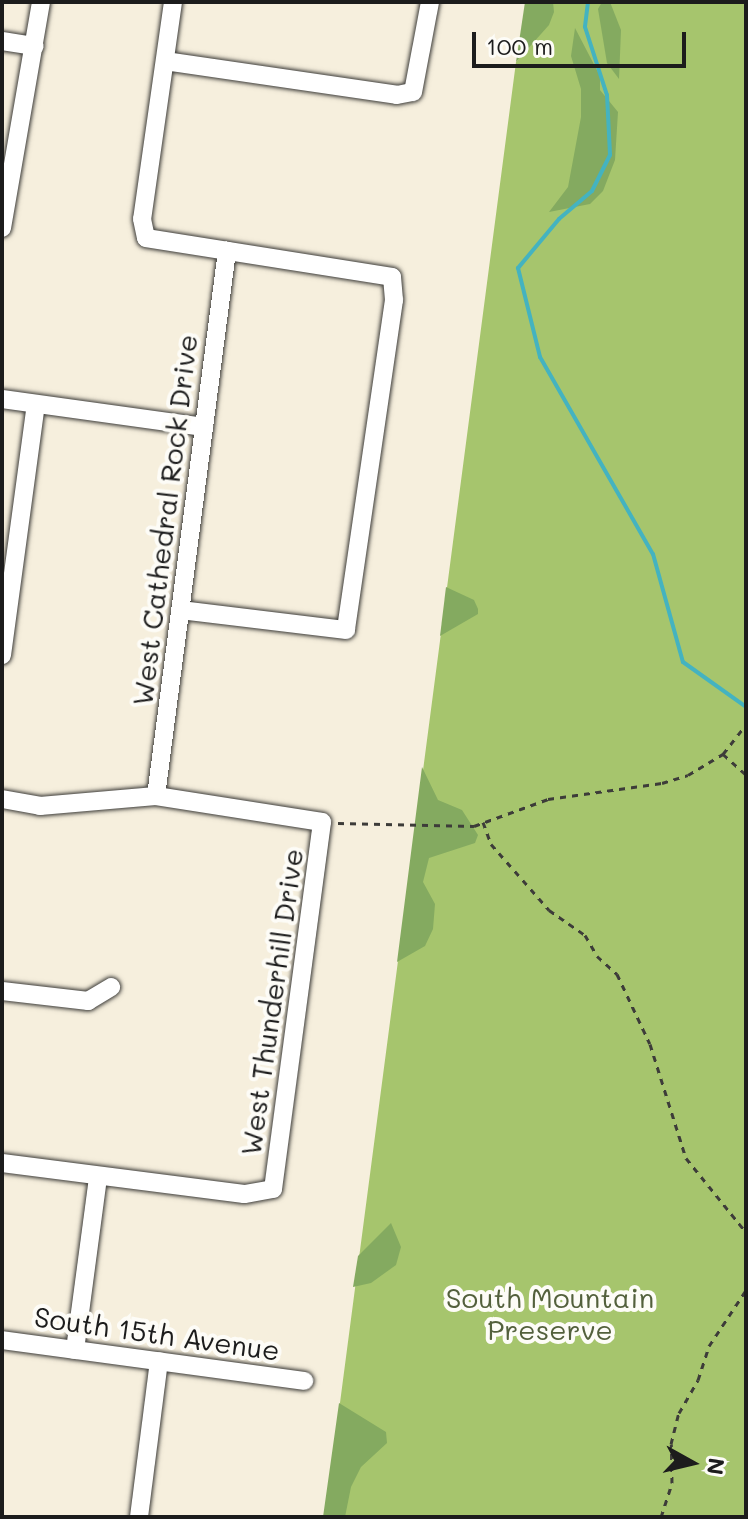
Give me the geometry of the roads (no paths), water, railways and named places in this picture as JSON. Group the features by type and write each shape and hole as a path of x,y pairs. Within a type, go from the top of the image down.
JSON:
{"street":[{"path":"2,228 41,2"},
{"path":"173,2 142,219 146,238 392,277 394,300 346,630 181,610"},
{"path":"165,61 397,95 413,92 430,2"},
{"path":"2,41 35,46"},
{"name":"West Cathedral Rock Drive","path":"156,796 227,251"},
{"path":"2,399 204,427"},
{"path":"2,655 36,404"},
{"path":"2,799 40,806 156,796"},
{"name":"West Thunderhill Drive","path":"98,1177 244,1194 273,1189 322,822 156,796"},
{"path":"2,991 88,1001 111,987"},
{"path":"2,1163 98,1177 75,1350"},
{"name":"South 15th Avenue","path":"2,1340 304,1381"},
{"path":"139,1517 159,1361"}],"waterway":[{"path":"588,2 585,27 607,95 610,155 592,191 559,219 518,268 540,357 653,554 683,662 746,707"}],"park label":[{"name":"South Mountain Preserve","path":"550,1313"}]}
